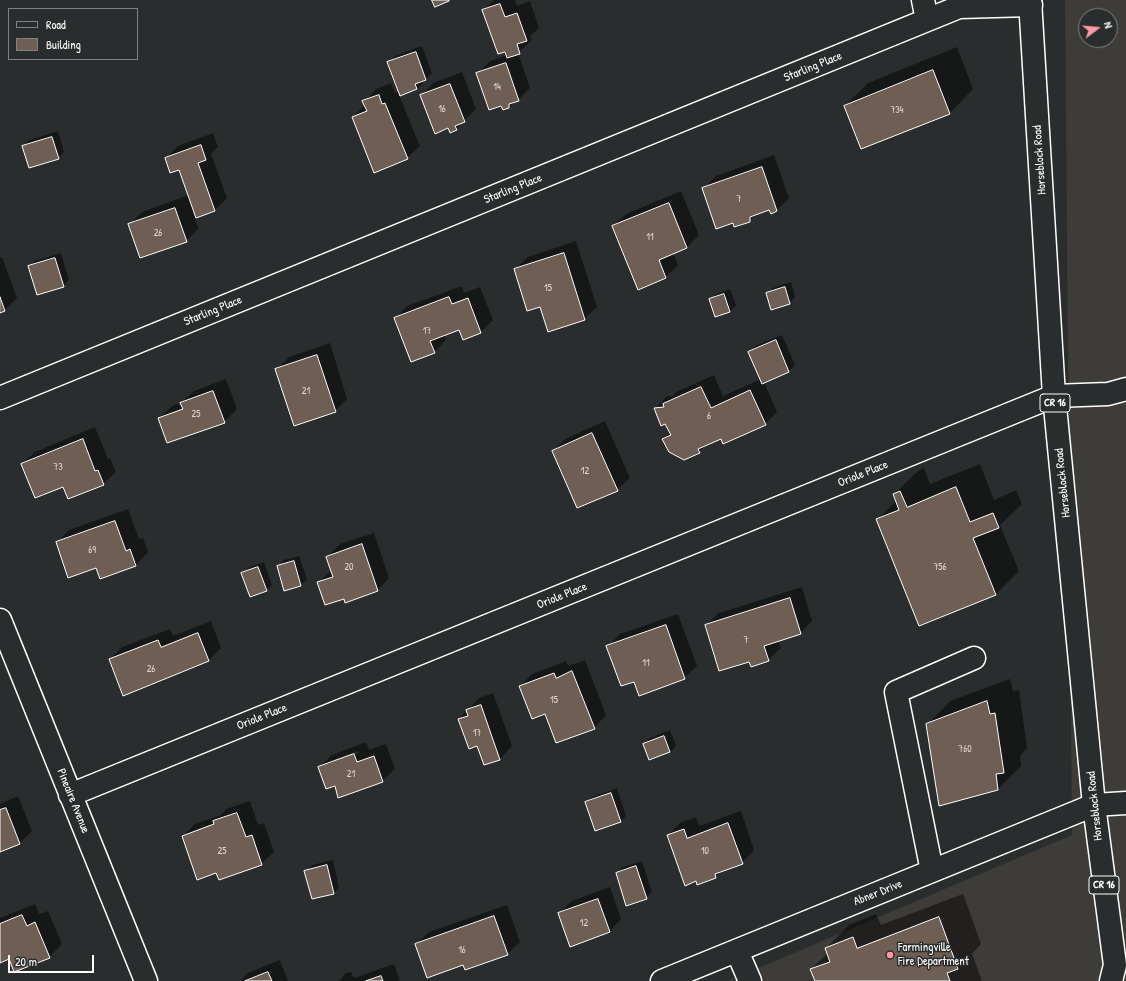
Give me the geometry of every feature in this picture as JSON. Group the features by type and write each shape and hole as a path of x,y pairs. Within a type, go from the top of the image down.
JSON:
{"street":[{"name":"Starling Place","path":"0,398 925,10 1030,2"},
{"name":"Horseblock Road","path":"1030,2 1054,396 1094,805 1116,976"},
{"name":"Oriole Place","path":"70,795 1054,396 1108,394 1126,389"},
{"name":"Pineaire Avenue","path":"0,620 146,981"},
{"path":"932,871 896,692 974,658"},
{"name":"Abner Drive","path":"662,981 1094,805 1126,803"},
{"path":"737,951 750,981"}],"shaded area":[{"path":"1065,0 1126,0 1126,981 728,981 1072,835"}],"building":[{"path":"432,0 449,0 449,1 435,7"},
{"path":"500,4 505,17 517,13 527,41 517,44 520,54 507,58 505,52 498,54 482,10"},
{"path":"416,52 426,80 415,84 417,89 400,96 387,62"},
{"path":"506,63 519,101 509,104 509,108 503,110 501,106 489,110 476,73"},
{"path":"933,70 950,114 861,149 844,106"},
{"path":"450,84 465,122 455,126 457,130 450,133 448,128 435,134 420,95"},
{"path":"379,95 382,104 385,103 408,159 374,173 352,117 367,111 362,101"},
{"path":"52,137 59,159 29,168 22,146"},
{"path":"201,145 206,160 198,163 215,211 196,218 179,170 170,173 165,158"},
{"path":"762,167 777,211 771,214 769,210 750,217 750,222 734,227 733,223 716,229 702,188"},
{"path":"669,203 687,248 659,260 666,278 638,290 612,226"},
{"path":"175,208 187,242 140,258 128,224"},
{"path":"564,253 585,320 548,332 540,307 527,311 514,269"},
{"path":"55,258 64,287 37,295 28,266"},
{"path":"785,287 790,304 771,310 766,293"},
{"path":"724,294 730,312 715,317 709,299"},
{"path":"0,297 5,311 0,313"},
{"path":"449,297 452,304 468,298 481,333 463,340 459,330 430,341 435,353 411,362 394,318"},
{"path":"776,340 789,372 762,384 748,352"},
{"path":"317,355 336,412 294,426 275,369"},
{"path":"701,387 711,408 750,390 766,425 723,444 721,439 698,449 700,453 684,460 669,452 662,439 671,435 665,424 661,426 654,408 664,407 663,404"},
{"path":"213,391 225,423 167,443 158,418 183,409 180,403"},
{"path":"592,433 618,491 577,508 552,451"},
{"path":"83,439 95,471 98,470 104,485 68,499 63,487 35,498 21,464"},
{"path":"956,487 970,522 993,513 999,528 973,538 996,595 919,626 876,519 899,510 893,494 900,491 907,507"},
{"path":"115,521 126,551 130,549 136,566 100,579 96,568 68,578 56,542"},
{"path":"362,544 378,591 345,603 344,599 325,605 317,582 333,577 326,557"},
{"path":"294,561 301,586 284,591 277,566"},
{"path":"258,567 267,591 250,597 241,573"},
{"path":"790,598 801,634 764,646 769,661 751,667 749,662 719,671 705,625"},
{"path":"666,625 685,679 639,696 634,682 621,686 606,646"},
{"path":"198,633 209,661 123,696 109,659 158,640 161,647"},
{"path":"572,671 595,729 556,743 545,714 532,719 519,686 554,673 556,678"},
{"path":"987,701 990,714 995,713 1004,773 996,774 998,790 939,806 926,724"},
{"path":"481,705 500,760 484,765 477,746 469,749 458,719 468,716 466,710"},
{"path":"664,736 670,752 649,760 643,744"},
{"path":"354,754 357,762 374,756 383,782 338,798 335,786 326,789 318,767"},
{"path":"611,793 621,822 595,831 585,802"},
{"path":"6,808 20,844 0,852 0,810"},
{"path":"237,813 246,837 252,835 262,865 219,880 216,873 197,880 182,836 214,824 213,821"},
{"path":"728,823 743,864 715,874 716,878 697,885 696,881 685,886 667,835 684,829 687,838"},
{"path":"327,865 334,894 312,899 304,871"},
{"path":"636,866 647,899 626,906 616,873"},
{"path":"598,899 610,932 570,947 558,913"},
{"path":"22,915 27,926 35,922 50,958 14,972 9,959 0,963 0,924"},
{"path":"494,916 508,955 465,970 463,965 427,978 415,944"},
{"name":"Farmingville Fire Department","path":"939,917 958,969 947,973 950,981 815,981 810,969 830,962 825,948 853,937 857,948"},
{"path":"268,972 272,981 245,981"},
{"path":"381,976 383,981 366,981"}],"place":[{"name":"Farmingville Fire Department","path":"890,955"}]}
